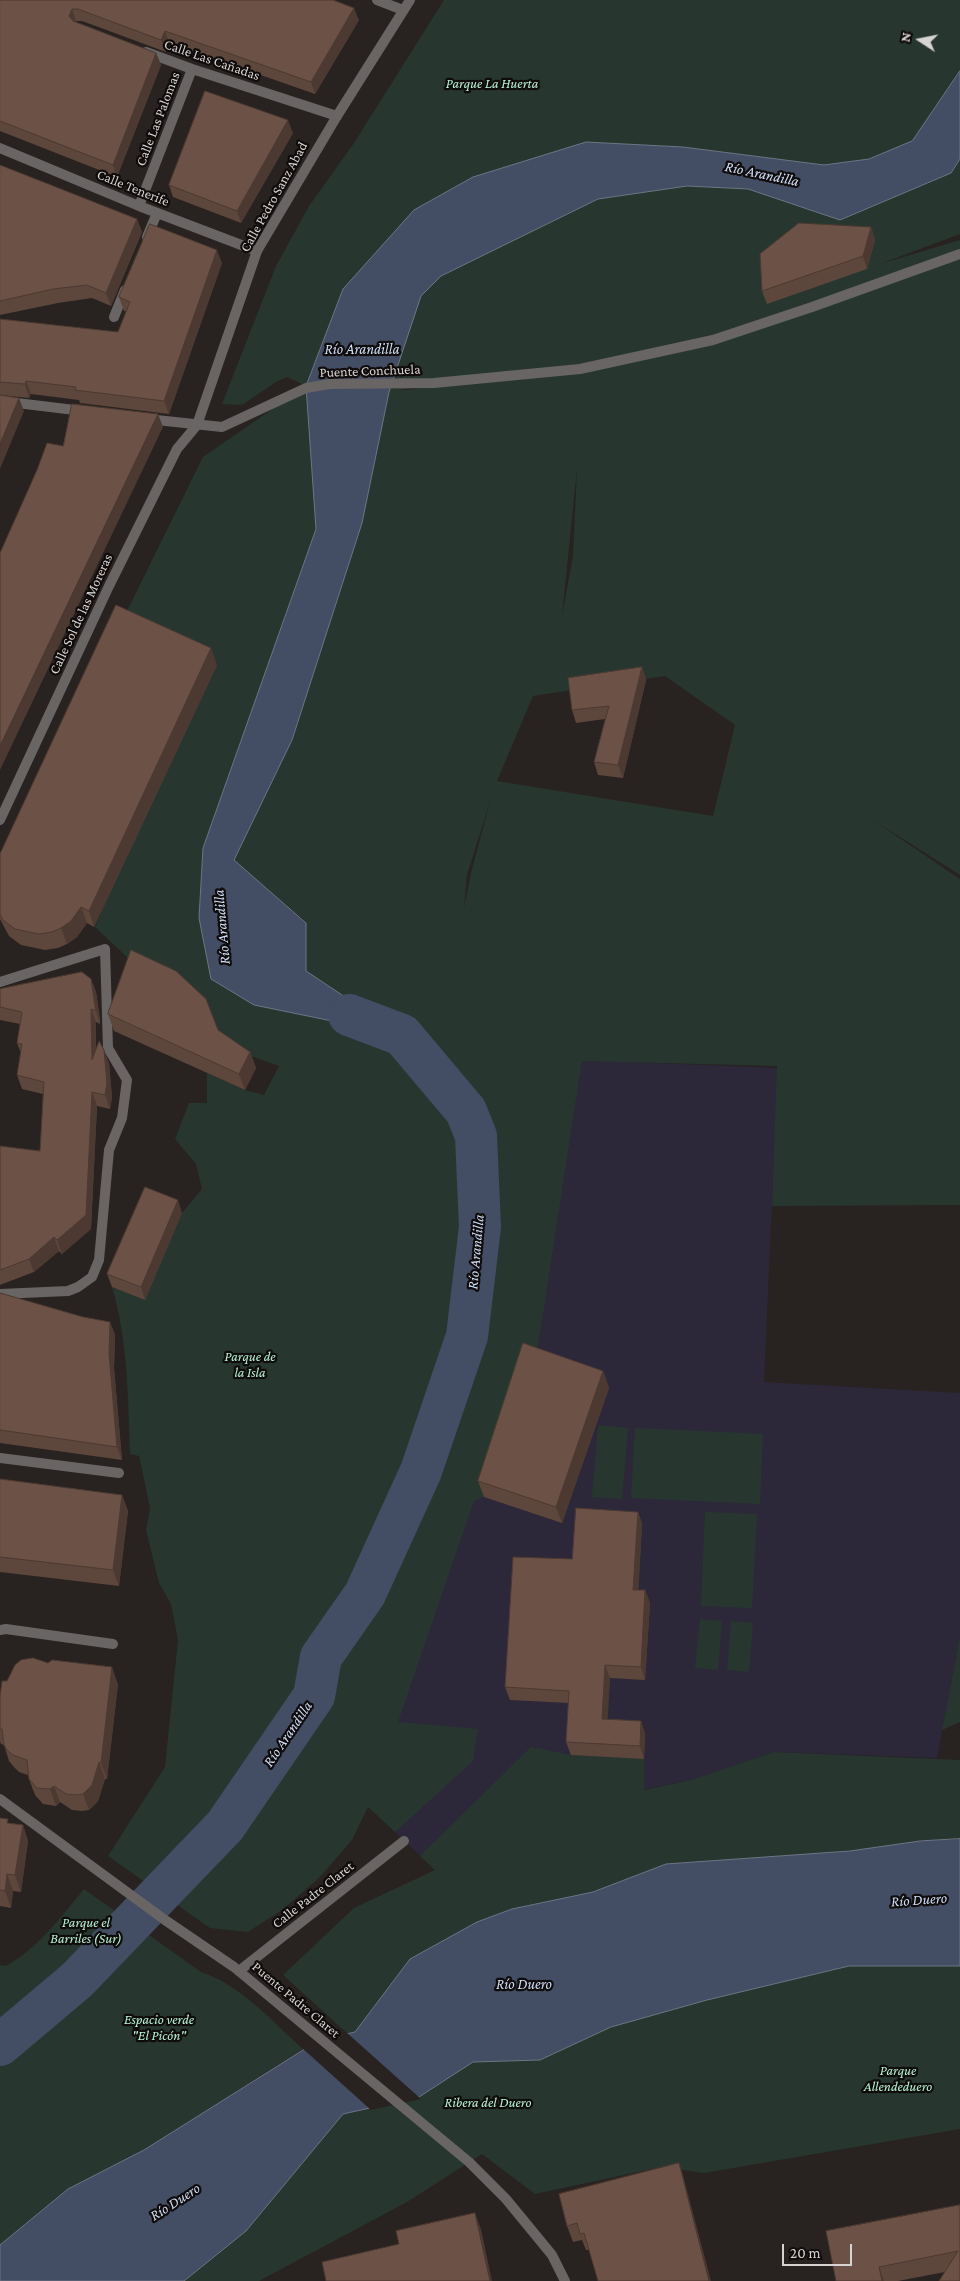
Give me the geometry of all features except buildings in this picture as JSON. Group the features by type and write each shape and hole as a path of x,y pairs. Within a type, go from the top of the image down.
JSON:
{"street":[{"path":"376,0 403,10"},
{"name":"Calle Pedro Sanz Abad","path":"197,425 257,251 337,116 410,0"},
{"name":"Calle Las Cañadas","path":"136,48 192,69 337,116"},
{"name":"Calle Las Palomas","path":"139,206 192,69"},
{"name":"Calle Tenerife","path":"0,148 139,206 257,251"},
{"path":"142,247 157,213"},
{"name":"Puente Conchuela","path":"138,418 222,427 306,388 330,384 434,383 580,369 712,340 812,307 960,254"},
{"path":"114,317 128,282"},
{"path":"0,401 98,413"},
{"name":"Calle Sol de las Moreras","path":"0,820 109,586 177,449 197,425"},
{"path":"0,982 105,949 108,1048 127,1080 122,1118 109,1150 99,1260 92,1277 73,1289 54,1293 0,1294"},
{"path":"0,1458 119,1473"},
{"path":"0,1630 6,1629 113,1644"},
{"name":"Puente Padre Claret","path":"0,1799 165,1920 239,1971 469,2162 506,2199 552,2255 565,2281"},
{"name":"Calle Padre Claret","path":"239,1971 404,1841"}],"shaded area":[{"path":"582,1060 778,1068 764,1382 960,1393 960,1637 937,1758 774,1752 691,1780 578,1803 435,1870 368,1806 474,1500 484,1497 536,1361"}],"green space":[{"name":"Parque La Huerta","path":"444,0 960,0 960,71 912,141 869,159 824,165 683,147 586,142 306,386 287,377 276,382 242,405 222,404 276,266 309,206 354,143"},
{"name":"Parque de la Isla","path":"960,159 960,234 880,264 960,240 960,875 873,820 960,879 960,1205 772,1206 777,1066 582,1061 536,1361 484,1497 474,1501 398,1722 478,1729 473,1761 395,1832 368,1807 352,1840 320,1877 282,1910 248,1932 210,1928 108,1856 165,1767 178,1640 171,1604 159,1583 146,1530 150,1508 139,1456 130,1454 128,1391 124,1349 112,1287 145,1299 182,1213 202,1189 196,1164 175,1139 189,1103 207,1103 207,1073 245,1090 264,1095 279,1066 220,1045 95,927 105,903 122,621 203,457 306,386 316,528 203,848 199,918 211,979 254,1005 305,971 306,922 234,860 292,740 362,523 389,392 421,296 441,276 598,199 687,186 748,189 840,220 951,173","holes":["523,376 397,391 434,383","577,469 573,556 562,616","665,676 735,725 713,816 497,781 533,696","490,802 471,873 464,908 467,875"]},
{"path":"598,1425 628,1428 622,1499 592,1497"},
{"path":"635,1428 763,1434 760,1504 631,1498"},
{"path":"705,1512 757,1514 752,1608 701,1606"},
{"path":"700,1619 722,1621 718,1670 695,1668"},
{"path":"731,1621 753,1623 749,1672 727,1670"},
{"path":"960,1637 960,1722 942,1730"},
{"path":"531,1747 571,1755 644,1759 644,1790 691,1780 774,1752 960,1760 960,1839 920,1841 850,1851 666,1864 593,1892 512,1909 410,1959 355,2032 348,2034 283,1975 354,1908 435,1870 420,1856"},
{"name":"Espacio verde \"El Picón\"","path":"84,1889 201,1972 216,1978 243,1995 303,2049 144,2150 68,2189 0,2245 0,1965 6,1966 18,1959 38,1941"},
{"path":"850,1966 960,1966 960,2129 704,2173 661,2167 535,2194 482,2154 407,2202 259,2281 184,2281 246,2231 343,2114 419,2097 473,2062 540,2060 611,2027 707,2000"}],"water":[{"path":"960,71 960,159 951,173 840,220 748,189 687,186 598,199 441,276 421,296 389,392 362,523 292,740 234,860 306,923 306,971 402,1035 418,1056 342,1023 254,1005 211,979 199,918 203,848 316,529 306,386 343,289 414,210 473,177 586,142 683,147 824,165 869,159 912,141"},
{"name":"Río Duero","path":"960,1839 960,1966 849,1966 707,2000 611,2027 540,2060 473,2062 419,2097 343,2114 246,2231 184,2281 0,2281 0,2245 68,2189 144,2150 319,2040 355,2032 410,1959 477,1922 512,1909 593,1892 666,1864 850,1851 920,1841"}],"pier":[{"path":"346,2032 421,2099 371,2110 301,2047 318,2038"}],"waterway":[{"name":"Río Arandilla","path":"0,2045 77,1980 225,1826 314,1696 321,1657 365,1594 421,1471 467,1336 480,1227 476,1136 466,1111 402,1035 349,1015"}],"park label":[{"name":"Parque el Barriles (Sur)","path":"86,1932"},
{"name":"Parque Allendeduero","path":"898,2080"},
{"name":"Ribera del Duero","path":"488,2103"}]}
